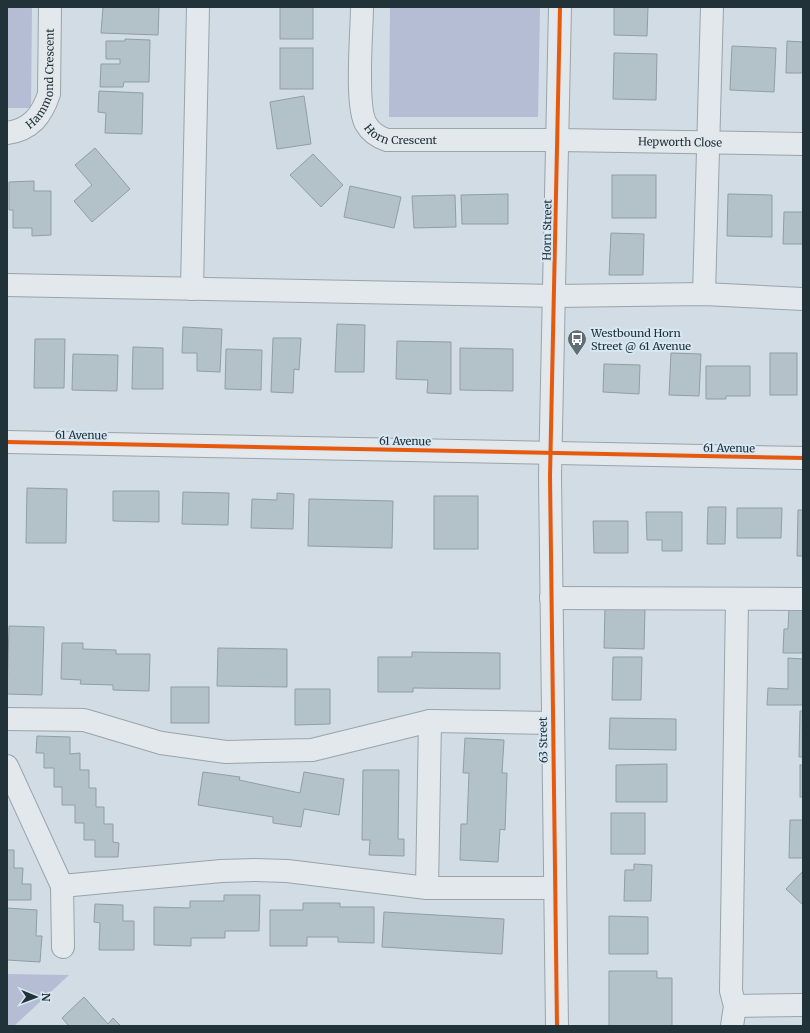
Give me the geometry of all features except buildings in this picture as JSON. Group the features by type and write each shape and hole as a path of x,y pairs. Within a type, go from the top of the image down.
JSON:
{"street":[{"name":"Hammond Crescent","path":"7,133 24,128 34,122 45,104 48,94 50,7"},
{"path":"192,289 198,7"},
{"name":"Horn Crescent","path":"362,7 360,106 366,124 377,136 399,141 558,140"},
{"name":"Horn Street","path":"551,453 560,7"},
{"path":"704,294 712,7"},
{"name":"Hepworth Close","path":"558,140 803,144"},
{"path":"7,285 555,296 704,294 803,299"},
{"name":"61 Avenue","path":"7,442 803,458"},
{"name":"63 Street","path":"551,453 552,722 557,1026"},
{"path":"551,598 737,600 803,599"},
{"path":"737,600 731,991 734,1016 803,1004"},
{"path":"7,719 84,720 162,742 219,752 312,750 430,721 552,722"},
{"path":"427,888 430,721"},
{"path":"7,766 62,886 64,947"},
{"path":"62,886 221,871 255,870 287,871 427,888 555,888"}],"shaded area":[{"path":"7,7 32,7 31,108 7,108"},
{"path":"390,7 540,7 538,117 389,117"},
{"path":"7,974 69,975 14,1026 7,1026"}],"cycle path":[{"path":"557,1026 550,476 560,7"},
{"path":"7,442 803,458"}],"place":[{"name":"Westbound Horn Street @ 61 Avenue","path":"577,356"}]}
